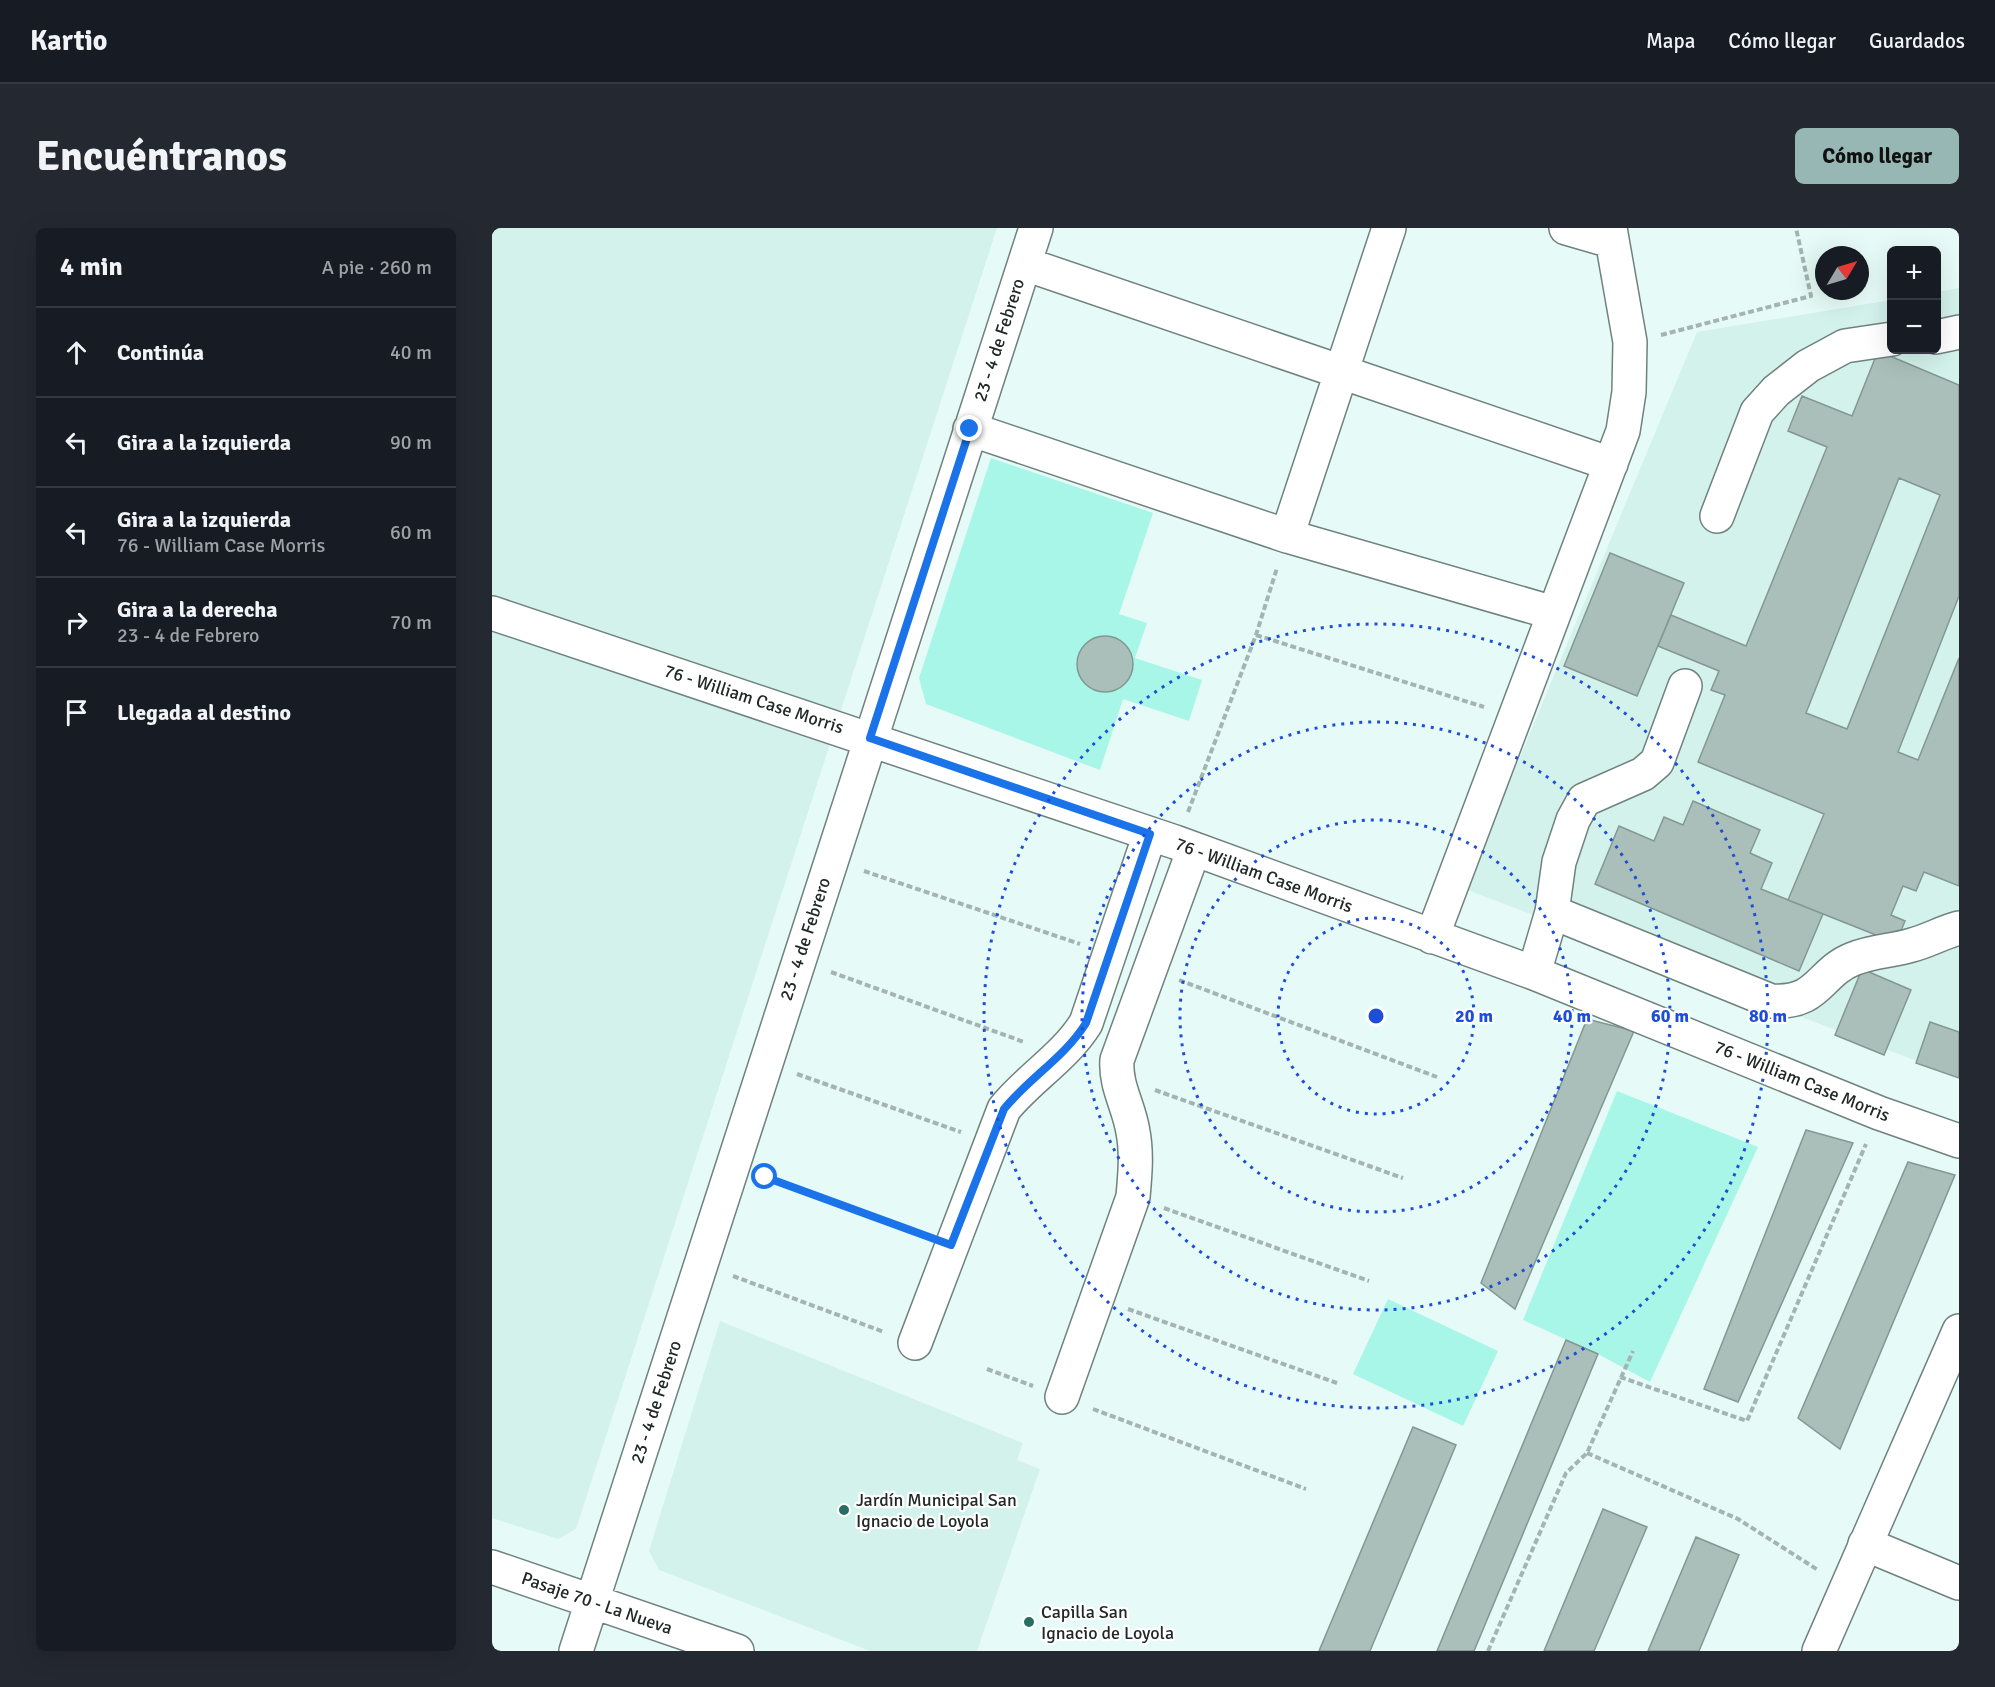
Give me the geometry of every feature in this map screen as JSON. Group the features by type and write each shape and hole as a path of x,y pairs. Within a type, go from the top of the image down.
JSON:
{"street":[{"name":"23 - 4 de Febrero","path":"576,1651 1036,228"},
{"path":"1287,536 1389,228"},
{"path":"1432,937 1623,430 1629,392 1630,342 1610,234 1566,228"},
{"path":"1025,264 1611,464"},
{"path":"1941,336 1959,332"},
{"path":"1717,516 1757,412 1776,392 1808,366 1845,346 1887,340"},
{"path":"970,429 1287,536 1554,613"},
{"name":"76 - William Case Morris","path":"492,612 1173,842 1534,973 1879,1113 1959,1141"},
{"path":"1534,973 1552,912 1559,862 1573,820 1584,800 1643,774 1657,762 1685,686"},
{"path":"915,1343 989,1143 1004,1109 1016,1094 1076,1040 1086,1023 1109,954 1173,842"},
{"path":"1062,1397 1132,1197 1136,1167 1133,1131 1115,1076 1117,1060 1151,969 1173,842"},
{"path":"1552,912 1771,1001 1789,1002 1810,994 1851,959 1878,951 1911,946 1959,928"},
{"path":"1819,1651 1959,1331"},
{"path":"1865,1544 1959,1582"},
{"name":"Pasaje 70 - La Nueva","path":"492,1567 592,1599 737,1651"}],"path":[{"path":"1630,342 1810,296 1796,228"},
{"path":"1173,842 1256,634 1287,536"},
{"path":"1256,634 1514,717"},
{"path":"864,871 1109,954"},
{"path":"1151,969 1437,1077"},
{"path":"830,972 1060,1055"},
{"path":"798,1074 989,1143"},
{"path":"1115,1076 1403,1178"},
{"path":"1620,1377 1748,1421 1879,1113"},
{"path":"765,1177 951,1245"},
{"path":"1132,1197 1369,1281"},
{"path":"733,1276 915,1343"},
{"path":"1096,1298 1336,1383"},
{"path":"1488,1651 1566,1473 1587,1453 1633,1351"},
{"path":"987,1369 1306,1488"},
{"path":"1587,1453 1738,1519 1846,1588"}],"shaded area":[{"path":"492,228 997,228 576,1529 558,1539 492,1518"},
{"path":"1959,288 1959,1077 1465,889 1697,332 1887,301 1887,354 1941,354 1941,291"},
{"name":"Jardín Municipal San Ignacio de Loyola","path":"720,1321 1023,1443 1017,1460 1040,1469 977,1651 870,1651 659,1570 649,1551"}],"green space":[{"path":"991,458 1153,513 1119,614 1147,623 1135,658 1202,680 1189,721 1123,699 1100,770 926,704 919,678"},
{"path":"1617,1091 1758,1147 1650,1382 1598,1354 1523,1320"},
{"path":"1388,1299 1498,1351 1463,1426 1353,1374"}],"building":[{"path":"1878,351 1959,385 1959,596 1898,752 1918,760 1959,658 1959,886 1924,872 1916,891 1903,886 1891,915 1905,921 1896,943 1788,900 1824,814 1698,762 1725,695 1711,690 1719,671 1658,646 1671,615 1746,646 1827,447 1788,431 1802,396 1852,416","holes":["1899,478 1940,495 1847,729 1806,713"]},
{"path":"1610,553 1684,583 1637,696 1564,666"},
{"path":"1100,636 1110,636 1125,644 1131,653 1133,664 1131,675 1125,684 1110,692 1100,692 1089,687 1082,680 1077,669 1077,659 1082,648 1089,641"},
{"path":"1693,801 1760,830 1750,853 1772,863 1761,889 1823,914 1799,971 1595,884 1619,826 1654,841 1664,817 1683,825"},
{"path":"1862,969 1911,990 1884,1055 1835,1035"},
{"path":"1587,1019 1634,1031 1515,1309 1481,1283"},
{"path":"1930,1022 1959,1032 1959,1078 1916,1063"},
{"path":"1806,1130 1853,1143 1738,1402 1704,1389"},
{"path":"1908,1162 1955,1175 1840,1449 1798,1418"},
{"path":"1566,1340 1598,1354 1474,1651 1437,1651"},
{"path":"1413,1427 1456,1445 1370,1651 1319,1651"},
{"path":"1603,1509 1647,1527 1594,1651 1544,1651"},
{"path":"1696,1537 1739,1555 1699,1651 1648,1651"}],"place":[{"name":"Jardín Municipal San Ignacio de Loyola","path":"844,1510"},
{"name":"Capilla San Ignacio de Loyola","path":"1029,1622"}],"route":[{"path":"765,1177 951,1245 1004,1109 1016,1094 1076,1040 1086,1023 1150,834 870,738 970,429"}]}
